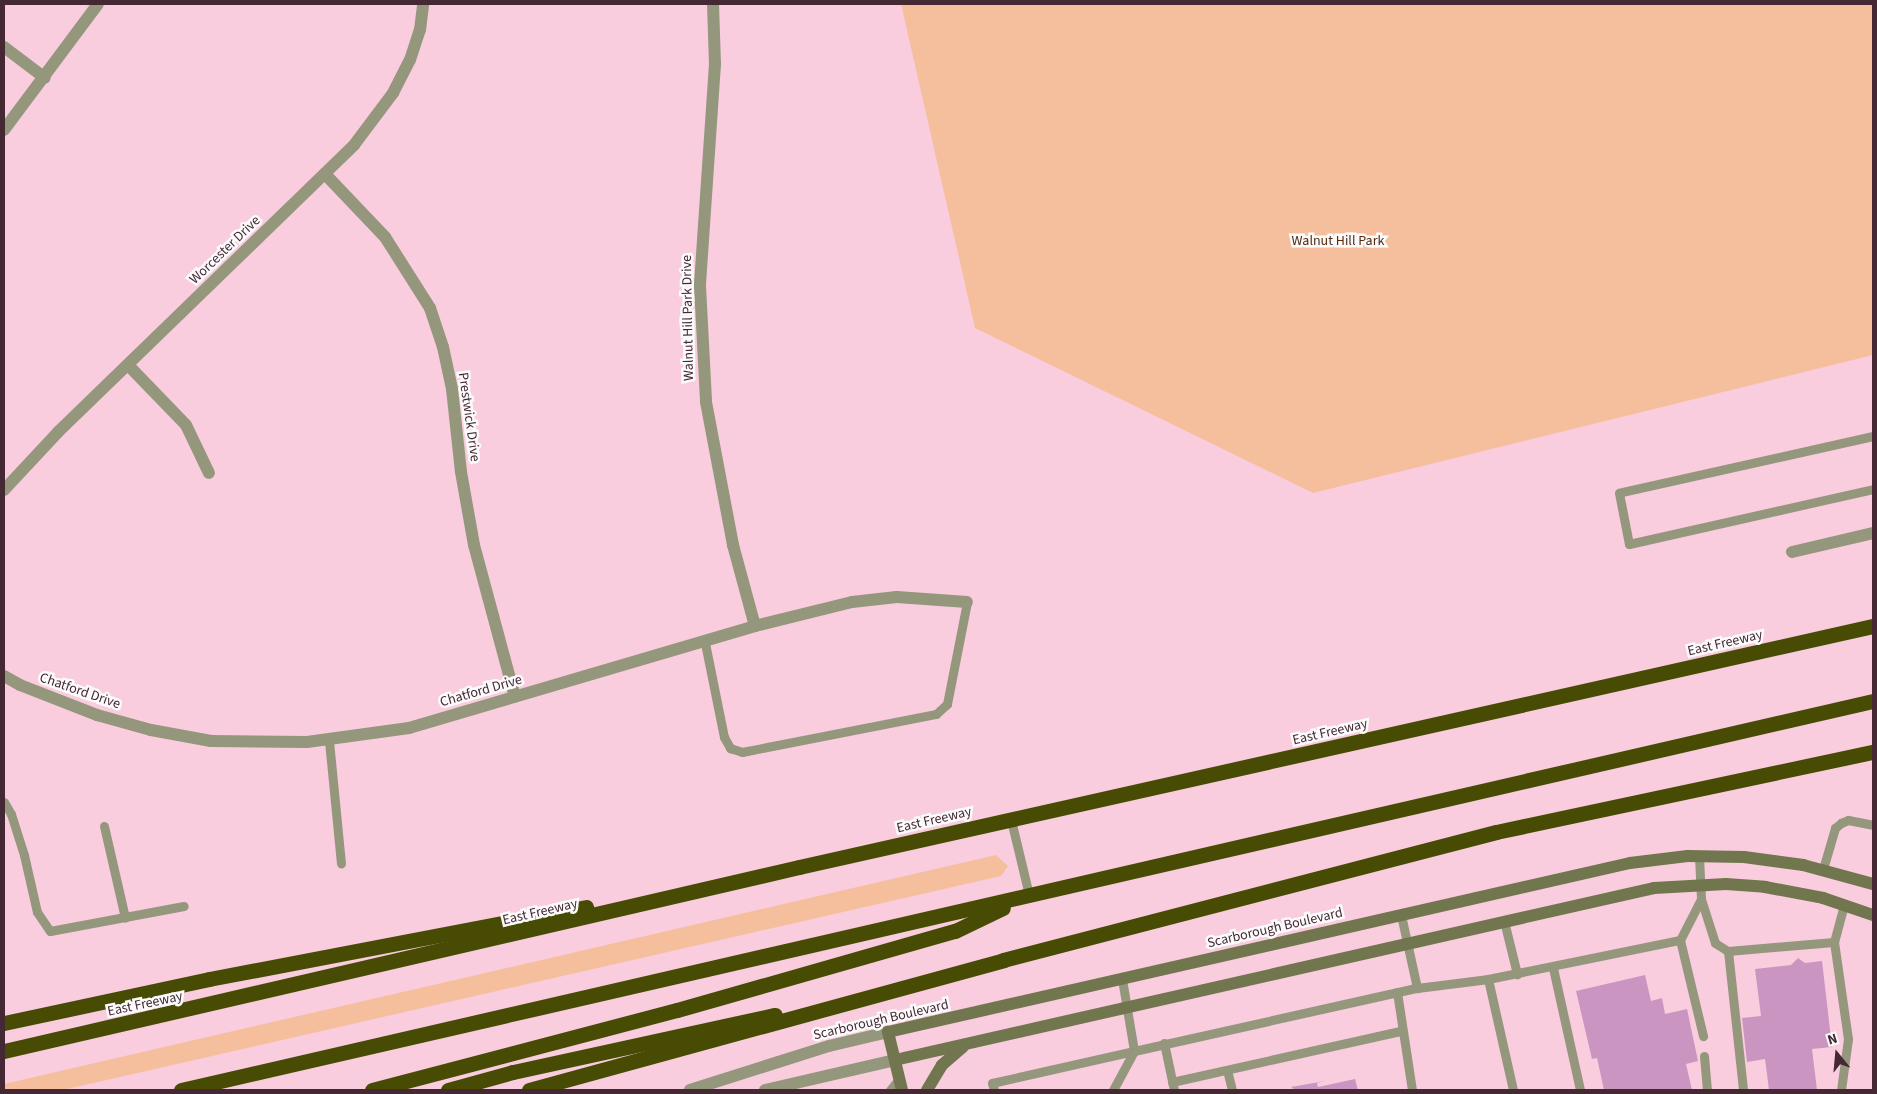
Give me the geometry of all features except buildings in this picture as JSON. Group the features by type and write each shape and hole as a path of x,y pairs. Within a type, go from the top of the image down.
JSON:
{"highway":[{"name":"East Freeway","path":"4,1052 799,867 1873,626"},
{"path":"181,1090 1873,701"},
{"path":"529,1090 937,979 1496,832 1873,752"},
{"path":"4,1023 209,979 799,867"},
{"path":"372,1090 677,1010 954,931 1029,895"},
{"path":"448,1090 522,1070 937,979"}],"street":[{"path":"4,130 45,78 98,4"},
{"name":"Worcester Drive","path":"4,490 128,364 354,145 393,93 412,52 423,4"},
{"name":"Walnut Hill Park Drive","path":"713,4 715,64 700,286 706,402 733,545 755,626"},
{"path":"4,47 45,78"},
{"name":"Prestwick Drive","path":"325,174 385,237 430,308 443,348 452,389 461,472 474,545 515,697"},
{"path":"128,364 186,425 209,473"},
{"path":"1792,552 1873,533"},
{"name":"Chatford Drive","path":"4,676 20,686 97,715 151,730 211,741 329,741 409,728 705,643 755,626 852,602 888,598 933,597 967,602"},
{"name":"Scarborough Boulevard","path":"690,1090 829,1046 1630,863 1699,856 1762,858 1823,869 1873,884"},
{"path":"766,1090 1640,891 1700,884 1784,890 1844,904 1873,915"},
{"path":"888,1032 900,1084"},
{"path":"927,1090 945,1061 970,1043"}],"lane":[{"path":"1873,436 1619,493 1629,544 1873,490"},
{"path":"705,643 724,737 730,748 742,752 936,714 947,704 967,602"},
{"path":"329,741 341,863"},
{"path":"4,802 11,814 24,855 37,912 50,932 184,906"},
{"path":"1011,820 1029,895"},
{"path":"1823,869 1835,828 1840,823 1848,820 1873,825"},
{"path":"104,826 125,918"},
{"path":"1699,856 1701,899 1715,943 1728,952 1834,942"},
{"path":"1701,899 1680,940 1703,1036"},
{"path":"1841,1090 1848,1039 1834,942 1844,904"},
{"path":"1401,915 1417,988"},
{"path":"1504,921 1517,974"},
{"path":"994,1090 992,1083 1397,992 1553,968 1680,940"},
{"path":"1728,952 1743,1090"},
{"path":"1553,968 1580,1090"},
{"path":"1113,1090 1134,1051 1122,979"},
{"path":"1488,979 1513,1090"},
{"path":"1397,992 1401,1031 1412,1090"},
{"path":"1164,1043 1173,1086 1227,1070 1401,1031"},
{"path":"1704,1056 1707,1090"},
{"path":"1227,1070 1232,1090"},
{"path":"890,1090 900,1084"}],"green space":[{"name":"Walnut Hill Park","path":"901,4 1873,4 1873,355 1313,493 975,328"},
{"path":"996,855 1008,866 1001,876 63,1090 4,1090 4,1084"}]}
